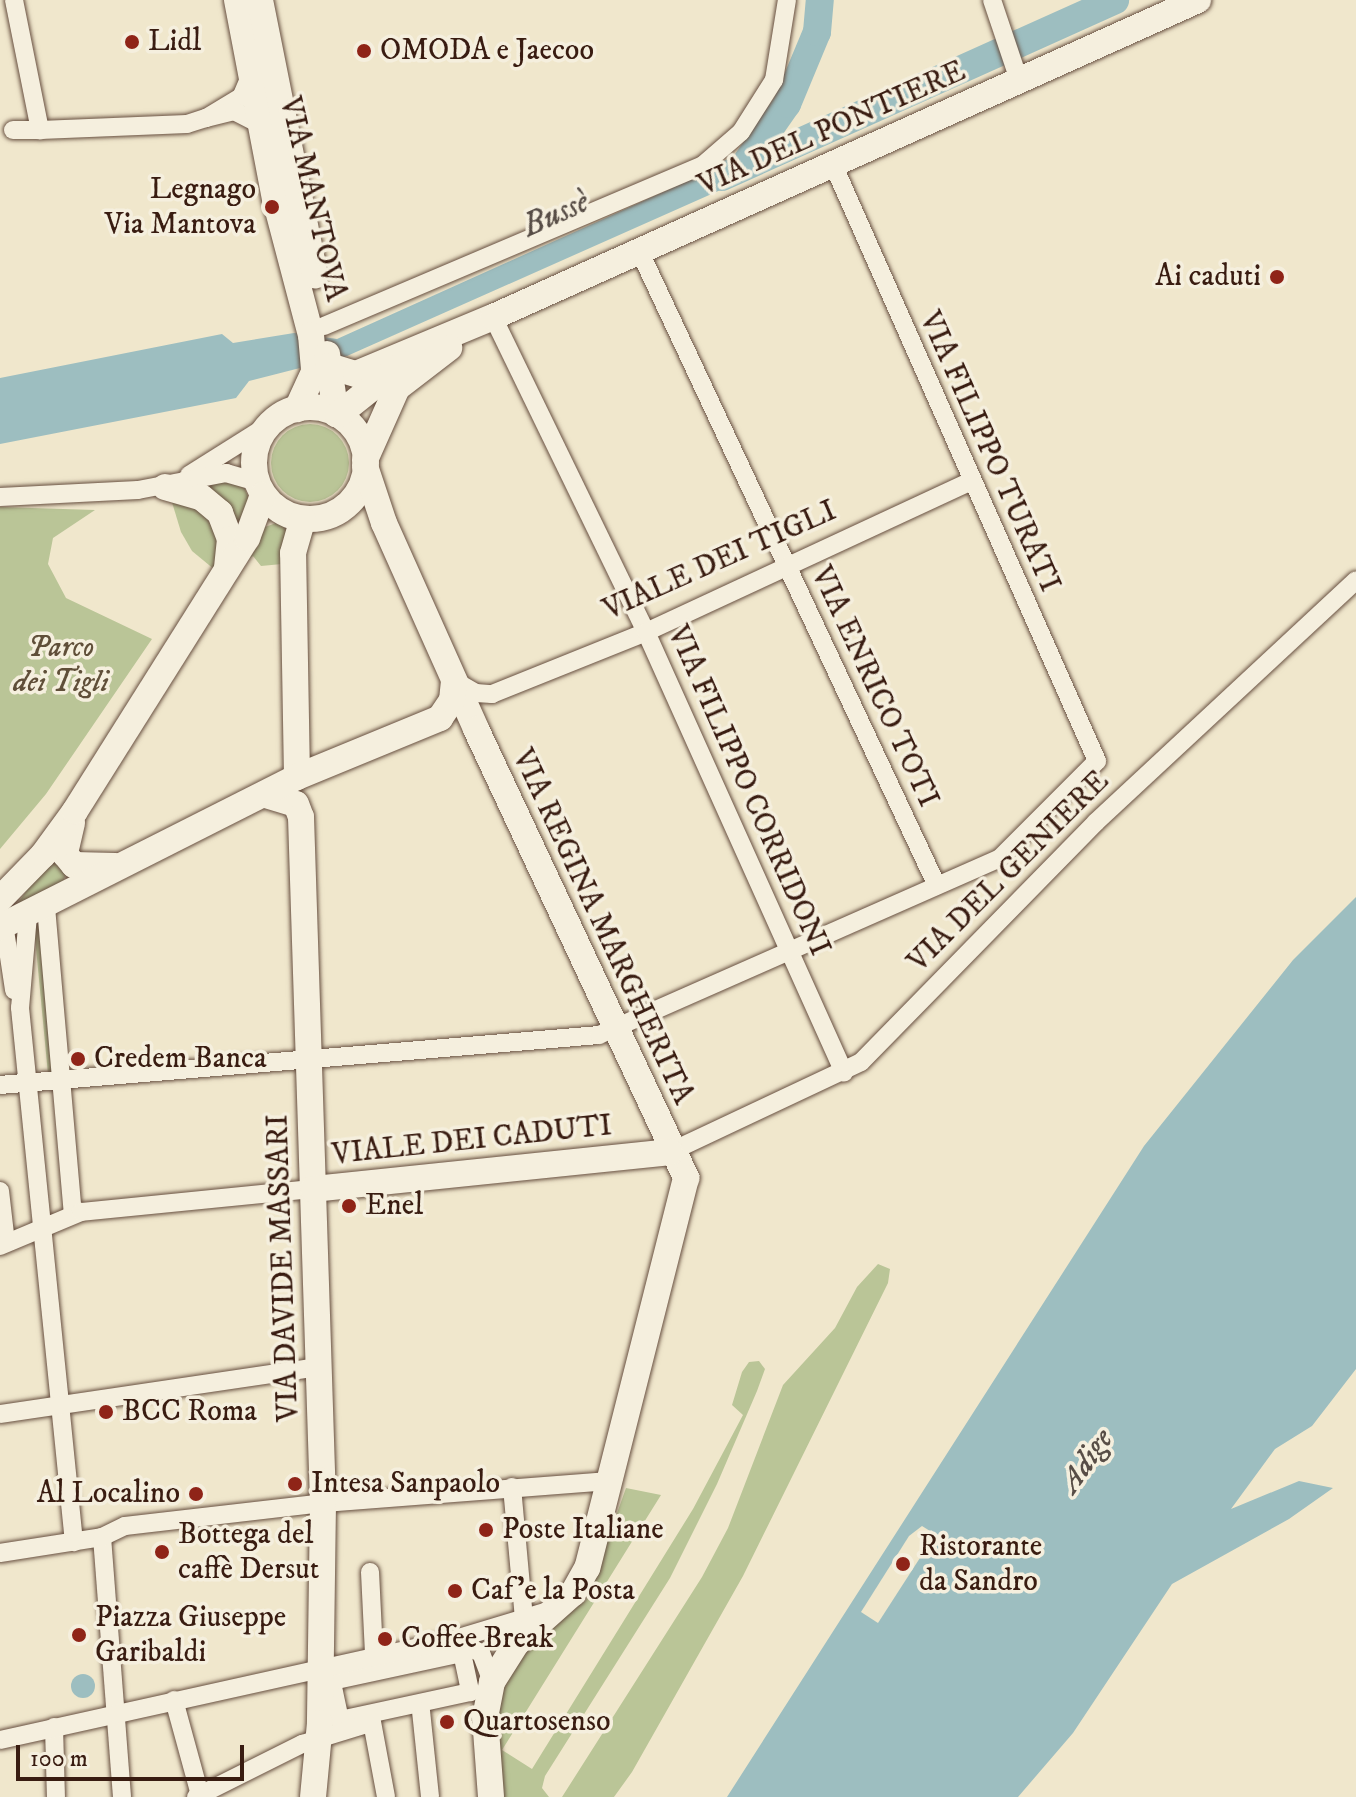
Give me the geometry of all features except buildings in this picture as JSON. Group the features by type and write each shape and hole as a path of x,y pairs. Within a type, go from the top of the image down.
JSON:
{"street":[{"path":"14,0 40,130"},
{"name":"VIA MANTOVA","path":"237,0 260,124 320,332"},
{"name":"VIA MANTOVA","path":"260,0 320,332 321,369 337,414"},
{"path":"320,332 703,165 741,132 774,80 787,0"},
{"path":"992,0 999,31 1016,72"},
{"name":"VIA DEL PONTIERE","path":"321,369 356,374 434,342 833,164 1016,72 1198,0"},
{"path":"206,118 241,97 251,74"},
{"path":"13,130 187,124 234,111 260,124"},
{"name":"VIA FILIPPO TURATI","path":"833,164 1097,761 1000,858 937,886"},
{"name":"VIA ENRICO TOTI","path":"639,250 937,886"},
{"name":"VIA DEL PONTIERE","path":"365,463 397,388 493,317"},
{"name":"VIA FILIPPO CORRIDONI","path":"493,317 646,632 844,1073"},
{"name":"VIA DEL PONTIERE","path":"337,414 434,342"},
{"path":"165,487 297,409 321,369"},
{"path":"0,497 165,487 226,473 260,489 284,513 303,519 320,518 350,502 365,463 355,430 337,414 297,409"},
{"path":"74,1542 20,1004 2,926 6,911 75,811 255,525 260,489 256,447 270,424"},
{"name":"VIA REGINA MARGHERITA","path":"365,463 384,523 670,1152"},
{"name":"VIALE DEI TIGLI","path":"492,694 646,632 971,481"},
{"path":"165,487 201,497 220,513 230,539 227,570"},
{"path":"297,777 292,561 303,519"},
{"name":"VIA DEL GENIERE","path":"670,1152 844,1073 876,1048 1107,811 1356,580"},
{"path":"2,926 297,777 447,715 454,681 476,693 492,694 474,726"},
{"name":"VIA REGINA MARGHERITA","path":"447,715 458,715 474,726"},
{"name":"VIA DAVIDE MASSARI","path":"313,1797 319,1741 323,1503 301,817 315,786 344,758"},
{"path":"266,795 296,804 301,817"},
{"path":"75,811 65,854 76,867 109,868 137,860"},
{"path":"0,899 43,855"},
{"path":"0,1085 554,1040 613,1029 937,886"},
{"path":"20,1004 37,911"},
{"path":"37,911 61,1082 73,1214"},
{"path":"174,1700 198,1796 302,1744 372,1722 421,1711 494,1681 565,1601 587,1568 650,1320 673,1192 670,1152"},
{"name":"VIALE DEI CADUTI","path":"3,1244 73,1214 670,1152"},
{"path":"0,1191 3,1244"},
{"path":"0,1414 320,1367"},
{"path":"0,1553 102,1537 125,1526 323,1503 610,1481"},
{"path":"512,1487 524,1619"},
{"path":"102,1537 122,1797"},
{"path":"370,1572 374,1655"},
{"path":"457,1646 470,1692 340,1720 332,1681 457,1646 565,1601"},
{"path":"491,1797 494,1681 505,1624"},
{"path":"0,1740 114,1717 129,1708 374,1655 457,1646 481,1653 494,1681"},
{"path":"421,1711 430,1797"},
{"path":"372,1722 386,1797"},
{"path":"54,1727 56,1797"}],"green space":[{"path":"310,424 325,427 337,436 346,448 349,463 346,478 337,490 325,499 310,502 295,499 283,490 274,478 271,463 274,448 283,436 295,427"},
{"path":"219,480 244,487 249,499 237,535 201,487"},
{"path":"180,498 220,524 215,570 192,551 181,532 171,499"},
{"name":"Parco dei Tigli","path":"0,507 95,510 53,538 48,564 66,598 152,639 46,794 0,849"},
{"path":"276,523 286,528 282,564 261,566 253,556 244,561 265,527"},
{"path":"59,843 66,873 60,892 12,912"},
{"path":"40,923 55,1074 48,1074 34,927"},
{"path":"878,1264 890,1269 888,1283 743,1576 632,1772 614,1797 562,1797 702,1577 728,1528 783,1385 835,1328 857,1287"},
{"path":"759,1361 765,1369 717,1484 670,1578 545,1776 542,1788 549,1797 499,1797 497,1698 532,1642 586,1600 626,1488 661,1495 502,1750 532,1769 693,1509 743,1415 732,1405 742,1372 749,1362"}],"water":[{"path":"752,152 761,172 347,356 249,381 236,398 0,444 0,378 222,334 233,343 294,333 337,339"},
{"name":"Adige","path":"1356,897 1356,1369 1312,1426 1275,1449 1231,1509 1299,1481 1333,1488 1289,1519 1172,1584 1073,1733 1018,1797 727,1797 1144,1146 1293,960"},
{"path":"83,1674 91,1678 95,1686 91,1694 83,1698 75,1694 71,1686 75,1678"}],"pier":[{"name":"Ristorante da Sandro","path":"922,1526 930,1531 927,1547 878,1623 861,1612 909,1536"}],"waterway":[{"path":"743,167 787,104 817,32 820,0"},
{"name":"Bussè","path":"722,177 1115,0"}],"place":[{"name":"Lidl","path":"132,42"},
{"name":"OMODA e Jaecoo","path":"364,51"},
{"name":"Legnago Via Mantova","path":"272,207"},
{"name":"Ai caduti","path":"1277,277"},
{"name":"Credem Banca","path":"78,1059"},
{"name":"Enel","path":"349,1206"},
{"name":"BCC Roma","path":"106,1412"},
{"name":"Intesa Sanpaolo","path":"295,1484"},
{"name":"Al Localino","path":"196,1494"},
{"name":"Poste Italiane","path":"486,1530"},
{"name":"Bottega del caffè Dersut","path":"162,1552"},
{"name":"Ristorante da Sandro","path":"903,1564"},
{"name":"Caf'e la Posta","path":"455,1591"},
{"name":"Piazza Giuseppe Garibaldi","path":"79,1635"},
{"name":"Coffee Break","path":"385,1639"},
{"name":"Quartosenso","path":"447,1722"}]}
